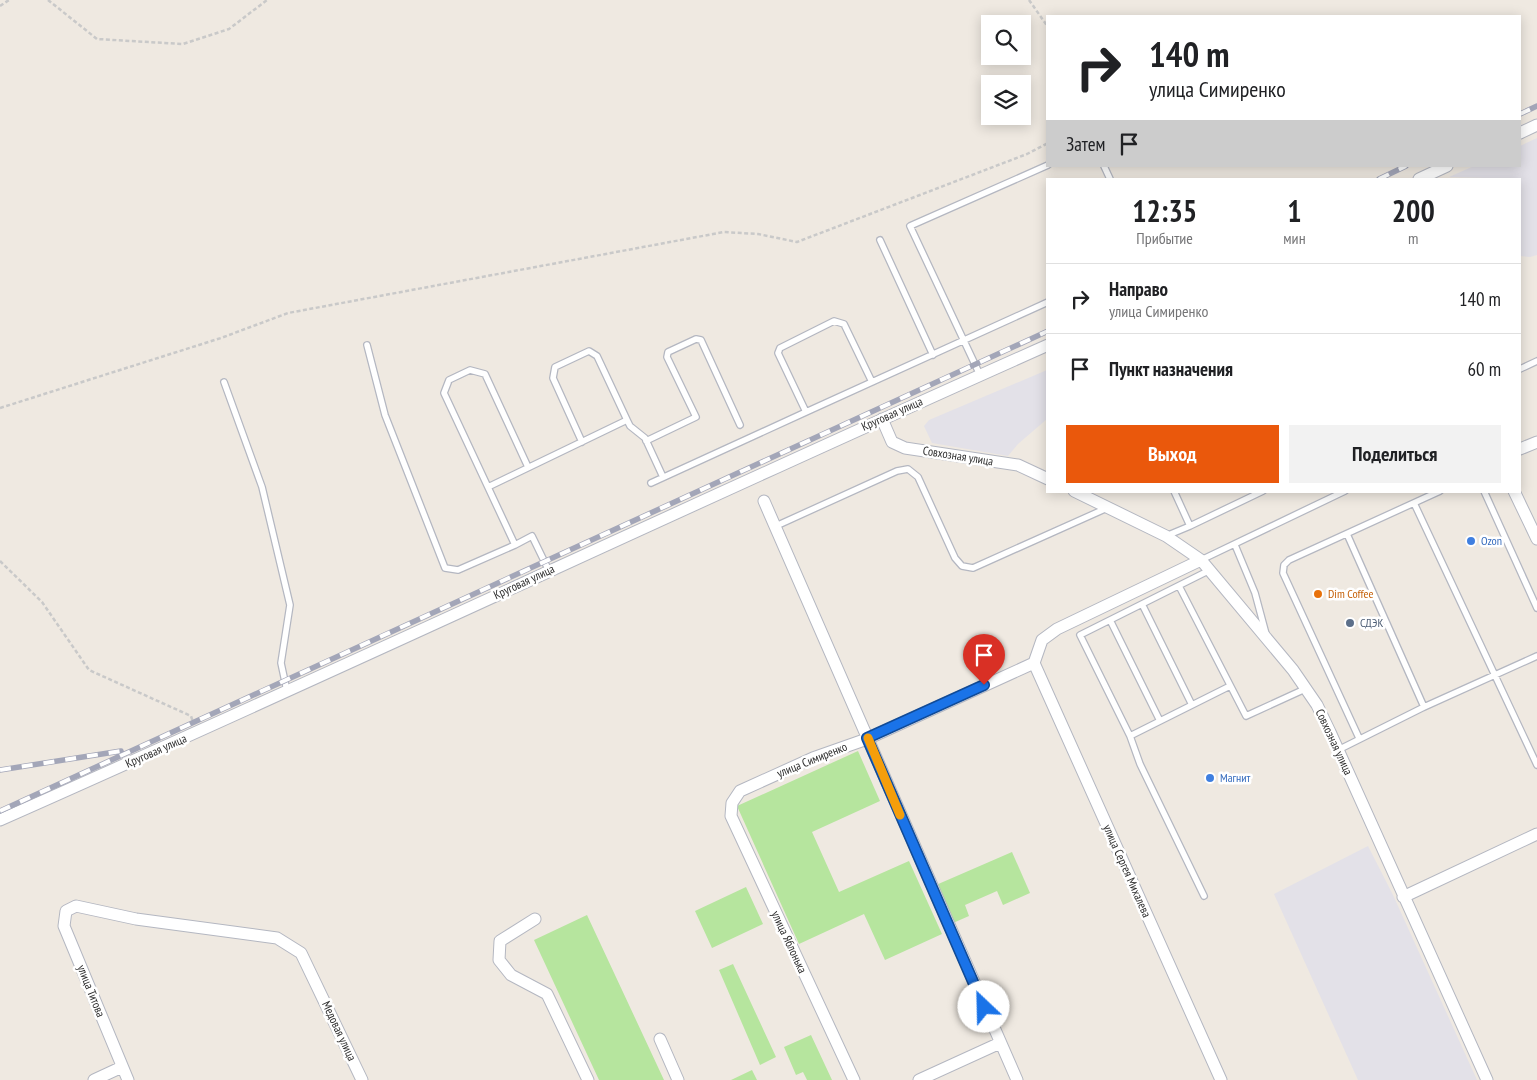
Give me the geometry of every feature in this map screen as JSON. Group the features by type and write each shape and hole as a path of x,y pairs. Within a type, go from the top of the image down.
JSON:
{"street":[{"path":"1521,133 1537,125"},
{"path":"1421,178 1445,167"},
{"name":"Круговая улица","path":"0,820 197,733 548,571 1046,346"},
{"name":"Совхозная улица","path":"882,419 892,442 905,448 1018,465 1046,478"},
{"path":"1521,450 1537,442"},
{"name":"Совхозная улица","path":"1078,493 1166,536 1201,560 1267,637 1305,689 1316,705 1338,750 1487,1080"},
{"path":"1515,493 1537,539"},
{"path":"764,501 1017,1080"},
{"path":"1034,663 1042,640 1057,629 1201,560"},
{"name":"улица Симиренко","path":"732,803 740,791 813,758 867,738 1034,663"},
{"name":"улица Сергея Михалева","path":"1034,663 1221,1080"},
{"name":"улица Яблонька","path":"732,803 731,816 854,1080"},
{"path":"1403,896 1537,834"},
{"name":"Медовая улица","path":"76,906 136,919 277,938 301,952 362,1080"},
{"name":"улица Титова","path":"76,906 66,911 64,926 128,1080"},
{"path":"535,919 500,940 499,960 511,975 547,994 588,1080"},
{"path":"660,1039 678,1080"},
{"path":"919,1080 1000,1043"},
{"path":"94,1080 122,1067"}],"lane":[{"path":"980,375 910,226 1046,166"},
{"path":"880,240 933,355"},
{"path":"650,483 1046,303"},
{"path":"806,412 778,353 780,348 792,340 834,321 844,324 872,382"},
{"path":"646,441 696,417 667,357 668,352 696,339 701,340 740,425"},
{"path":"368,345 385,415 446,568 458,570 532,536 548,571"},
{"path":"582,442 553,378 555,367 589,351 596,356 627,420 646,441 662,477"},
{"path":"1521,368 1537,361"},
{"path":"515,545 444,394 449,380 470,370 485,374 528,467"},
{"path":"224,382 262,487 290,605 280,663 287,692"},
{"path":"488,486 627,420"},
{"path":"776,526 898,471 908,469 918,477 955,558 962,566 973,568 1109,508"},
{"path":"1175,493 1190,526"},
{"path":"1166,536 1259,493"},
{"path":"1201,560 1341,493"},
{"path":"1359,738 1283,573 1284,565 1289,560 1436,493"},
{"path":"1485,493 1537,608"},
{"path":"1414,503 1537,765"},
{"path":"1346,534 1424,707"},
{"path":"1235,545 1255,593 1267,637"},
{"path":"1204,896 1140,764 1130,736 1080,635 1210,570"},
{"path":"1179,586 1246,716 1305,689"},
{"path":"1142,604 1192,705"},
{"path":"1110,620 1160,721"},
{"path":"1338,750 1424,707 1537,656"},
{"path":"1130,736 1230,686"}],"path":[{"path":"0,6 9,0"},
{"path":"48,0 97,39 183,44 230,29 267,0"},
{"path":"1029,0 1046,23"},
{"path":"0,408 221,338 288,313 724,232 758,234 797,242 1027,154 1046,144"},
{"path":"0,562 42,602 89,670 191,716 197,733"}],"shaded area":[{"path":"1537,138 1537,255 1530,257 1521,256 1521,178 1449,177 1472,167 1521,167 1521,146"},
{"path":"1046,370 1046,420 1018,444 1008,456 932,443 924,426 929,420"},
{"path":"1368,846 1393,895 1477,1080 1358,1080 1274,894"}],"green space":[{"path":"858,751 880,801 812,832 839,892 909,861 942,934 885,960 864,914 799,944 737,806"},
{"path":"1012,852 1030,893 1003,905 997,891 965,905 969,916 953,923 936,885"},
{"path":"746,887 763,924 712,948 695,911"},
{"path":"587,915 664,1080 599,1080 534,940"},
{"path":"733,964 776,1057 760,1065 719,970"},
{"path":"811,1035 832,1080 807,1080 803,1072 796,1075 784,1047"},
{"path":"752,1070 757,1080 731,1080"}],"railway":[{"path":"1521,114 1537,106"},
{"path":"1381,178 1404,167"},
{"path":"0,811 1046,332"},
{"path":"0,770 121,751"}],"slow traffic":[{"path":"868,738 900,815"}],"place":[{"name":"Ozon","path":"1471,541"},
{"name":"Dim Coffee","path":"1318,594"},
{"name":"СДЭК","path":"1350,623"},
{"name":"Магнит","path":"1210,778"}],"route":[{"path":"984,685 867,738 984,1007"}]}
